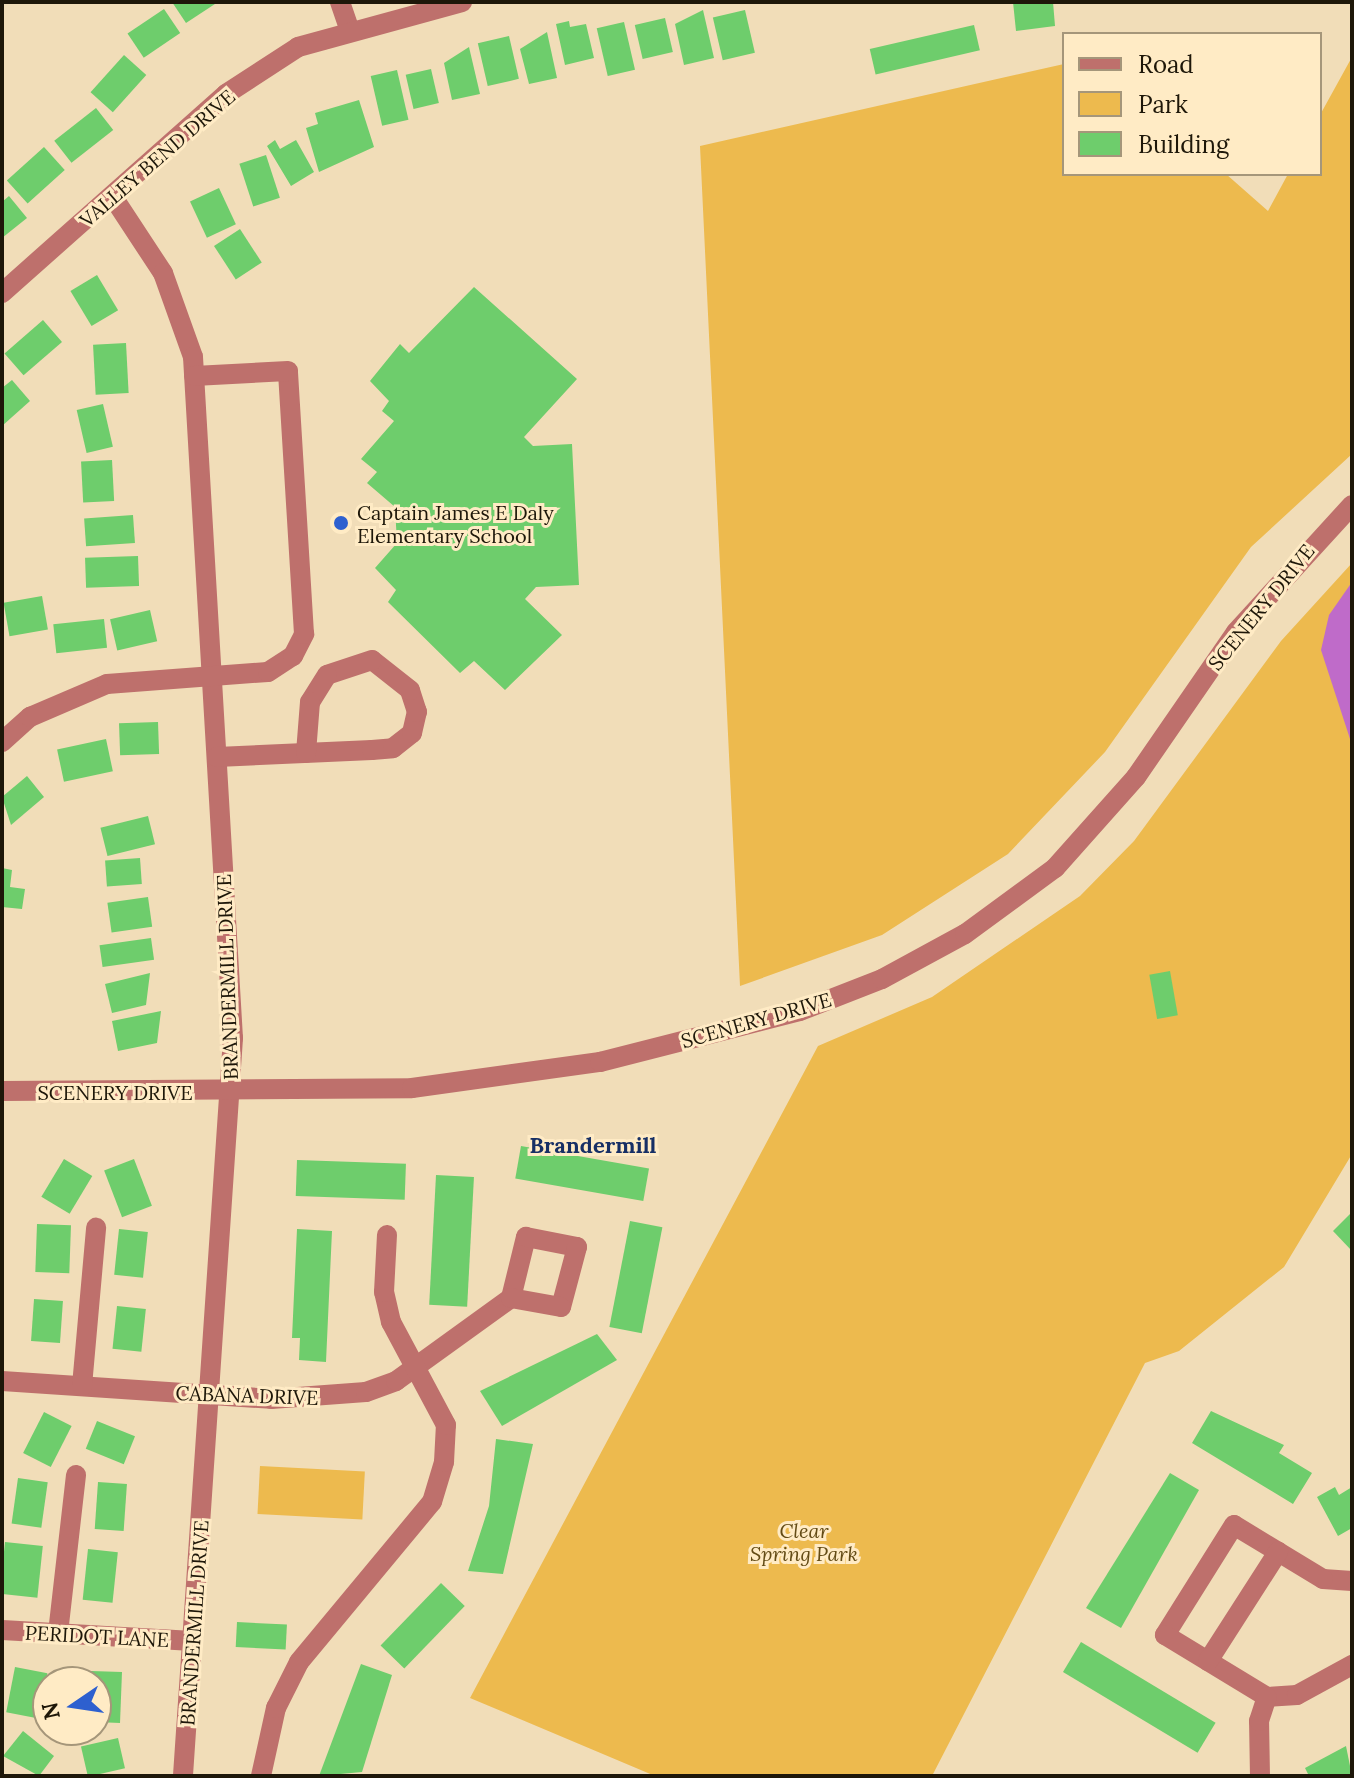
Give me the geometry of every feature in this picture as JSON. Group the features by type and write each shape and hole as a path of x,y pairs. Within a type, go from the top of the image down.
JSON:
{"street":[{"path":"340,2 349,28"},
{"name":"VALLEY BEND DRIVE","path":"2,293 226,94 298,47 349,28 462,2"},
{"name":"BRANDERMILL DRIVE","path":"113,197 163,273 194,376 217,757 231,1092 183,1776"},
{"path":"2,742 30,717 107,684 268,672 293,656 304,634 288,371 194,376"},
{"name":"SCENERY DRIVE","path":"2,1091 231,1092 412,1088 600,1062 800,1011 882,979 965,934 1055,868 1136,777 1236,632 1352,505"},
{"path":"217,757 306,753 393,748 412,733 417,712 410,690 372,660 327,675 310,702 306,753"},
{"path":"82,1386 96,1228"},
{"path":"261,1776 276,1708 299,1662 432,1502 446,1425 415,1365 384,1292 387,1235"},
{"name":"CABANA DRIVE","path":"2,1381 316,1399 366,1392 415,1365 511,1298"},
{"path":"58,1633 76,1475"},
{"path":"1352,1581 1323,1579 1234,1525 1165,1635 1267,1697 1297,1695 1352,1665"},
{"path":"1208,1661 1278,1552"},
{"name":"PERIDOT LANE","path":"2,1630 193,1641"},
{"path":"1260,1776 1259,1721 1267,1697"}],"green space":[{"path":"1352,57 1352,454 1251,547 1105,752 1008,854 882,935 740,986 700,146 1062,64 1062,176 1228,176 1268,211 1287,176 1322,176 1322,111"},
{"name":"Clear Spring Park","path":"1352,563 1352,1154 1284,1267 1179,1351 1145,1363 932,1776 655,1776 470,1698 818,1046 932,997 1080,896 1134,841 1281,641"},
{"path":"260,1466 365,1471 362,1519 257,1514"}],"shaded area":[{"path":"1352,582 1352,745 1321,650 1329,615"}],"building":[{"path":"172,2 218,2 186,23"},
{"path":"1013,2 1053,2 1055,26 1016,31"},
{"path":"164,9 180,33 144,58 128,34"},
{"path":"703,10 714,58 684,65 675,24"},
{"path":"745,10 755,53 723,60 713,17"},
{"path":"665,18 673,52 643,59 635,25"},
{"path":"569,21 570,27 586,24 594,58 565,65 556,24"},
{"path":"624,22 635,70 608,76 597,28"},
{"path":"974,25 980,50 876,74 870,49"},
{"path":"547,32 557,78 529,84 520,49"},
{"path":"509,36 519,79 488,86 478,43"},
{"path":"469,47 480,94 452,100 444,63"},
{"path":"124,55 146,75 113,112 91,92"},
{"path":"431,69 439,103 414,109 406,75"},
{"path":"397,70 408,120 382,126 371,76"},
{"path":"359,100 374,147 319,172 306,128 318,124 315,113"},
{"path":"96,108 113,130 71,163 54,141"},
{"path":"275,140 280,149 296,140 314,172 291,186 267,146"},
{"path":"44,147 65,170 28,203 7,180"},
{"path":"266,155 280,198 253,206 239,164"},
{"path":"219,188 236,224 207,238 190,202"},
{"path":"9,196 27,218 2,238 2,202"},
{"path":"240,229 262,263 236,279 214,246"},
{"path":"97,275 118,310 92,326 70,291"},
{"path":"474,287 577,379 524,437 533,446 572,444 579,585 536,587 525,599 562,635 505,690 474,661 460,673 388,602 396,590 375,568 397,543 395,507 367,483 377,472 361,459 394,421 382,411 389,401 370,381 400,344 409,353"},
{"path":"43,320 62,342 24,375 5,353"},
{"path":"126,343 129,393 96,395 93,345"},
{"path":"12,380 30,401 2,426 2,388"},
{"path":"103,404 113,447 87,453 77,410"},
{"path":"112,460 114,501 83,503 81,462"},
{"path":"133,515 135,543 86,546 84,518"},
{"path":"138,556 139,586 86,588 85,558"},
{"path":"42,596 48,629 9,636 4,603"},
{"path":"150,610 157,641 117,650 110,619"},
{"path":"104,619 107,648 56,653 53,624"},
{"path":"158,722 159,754 120,755 119,723"},
{"path":"106,739 113,771 64,782 57,749"},
{"path":"27,776 44,797 11,825 2,797"},
{"path":"148,816 155,844 107,856 100,828"},
{"path":"140,858 142,884 107,886 105,860"},
{"path":"2,868 12,870 10,887 25,889 22,909 2,907"},
{"path":"148,897 152,927 112,932 107,903"},
{"path":"151,938 154,960 103,967 100,945"},
{"path":"1170,971 1178,1015 1157,1019 1149,975"},
{"path":"150,973 146,1005 112,1013 105,984"},
{"path":"161,1011 157,1043 118,1051 112,1021"},
{"path":"521,1146 649,1169 643,1201 515,1178"},
{"path":"64,1159 92,1176 70,1214 41,1197"},
{"path":"134,1159 152,1206 122,1217 104,1170"},
{"path":"297,1160 406,1164 405,1200 296,1196"},
{"path":"436,1175 474,1177 467,1307 429,1305"},
{"path":"1352,1212 1352,1251 1333,1231"},
{"path":"630,1221 662,1227 642,1333 609,1327"},
{"path":"37,1224 71,1225 69,1273 35,1272"},
{"path":"119,1229 148,1232 143,1278 114,1275"},
{"path":"297,1229 332,1231 326,1362 299,1360 300,1338 292,1338"},
{"path":"34,1299 63,1301 60,1343 31,1341"},
{"path":"117,1306 146,1309 141,1352 113,1349"},
{"path":"597,1334 617,1360 502,1426 480,1391"},
{"path":"1211,1411 1284,1445 1279,1453 1312,1473 1293,1504 1192,1443"},
{"path":"44,1412 72,1426 51,1467 23,1453"},
{"path":"97,1421 135,1436 124,1464 86,1449"},
{"path":"496,1439 533,1444 503,1574 468,1571 489,1506"},
{"path":"1170,1473 1199,1490 1121,1628 1086,1608"},
{"path":"18,1478 48,1482 41,1528 12,1524"},
{"path":"98,1482 127,1484 124,1531 95,1529"},
{"path":"1335,1487 1339,1495 1352,1487 1352,1528 1338,1536 1317,1497"},
{"path":"5,1542 43,1546 37,1598 2,1594"},
{"path":"88,1549 118,1552 113,1603 83,1600"},
{"path":"441,1583 465,1606 404,1669 381,1646"},
{"path":"237,1622 287,1625 286,1650 236,1647"},
{"path":"1081,1642 1216,1723 1198,1753 1063,1672"},
{"path":"361,1664 392,1675 362,1772 319,1776"},
{"path":"15,1667 32,1670 32,1717 6,1712"},
{"path":"112,1672 122,1672 120,1723 112,1723"},
{"path":"23,1731 32,1738 32,1746 42,1746 54,1756 39,1776 3,1756"},
{"path":"118,1738 125,1768 88,1776 81,1747 112,1746 112,1739"},
{"path":"1346,1746 1352,1776 1309,1776 1305,1768"}],"place":[{"name":"Captain James E Daly Elementary School","path":"341,523"}],"district":[{"name":"Brandermill","path":"593,1146"}]}
